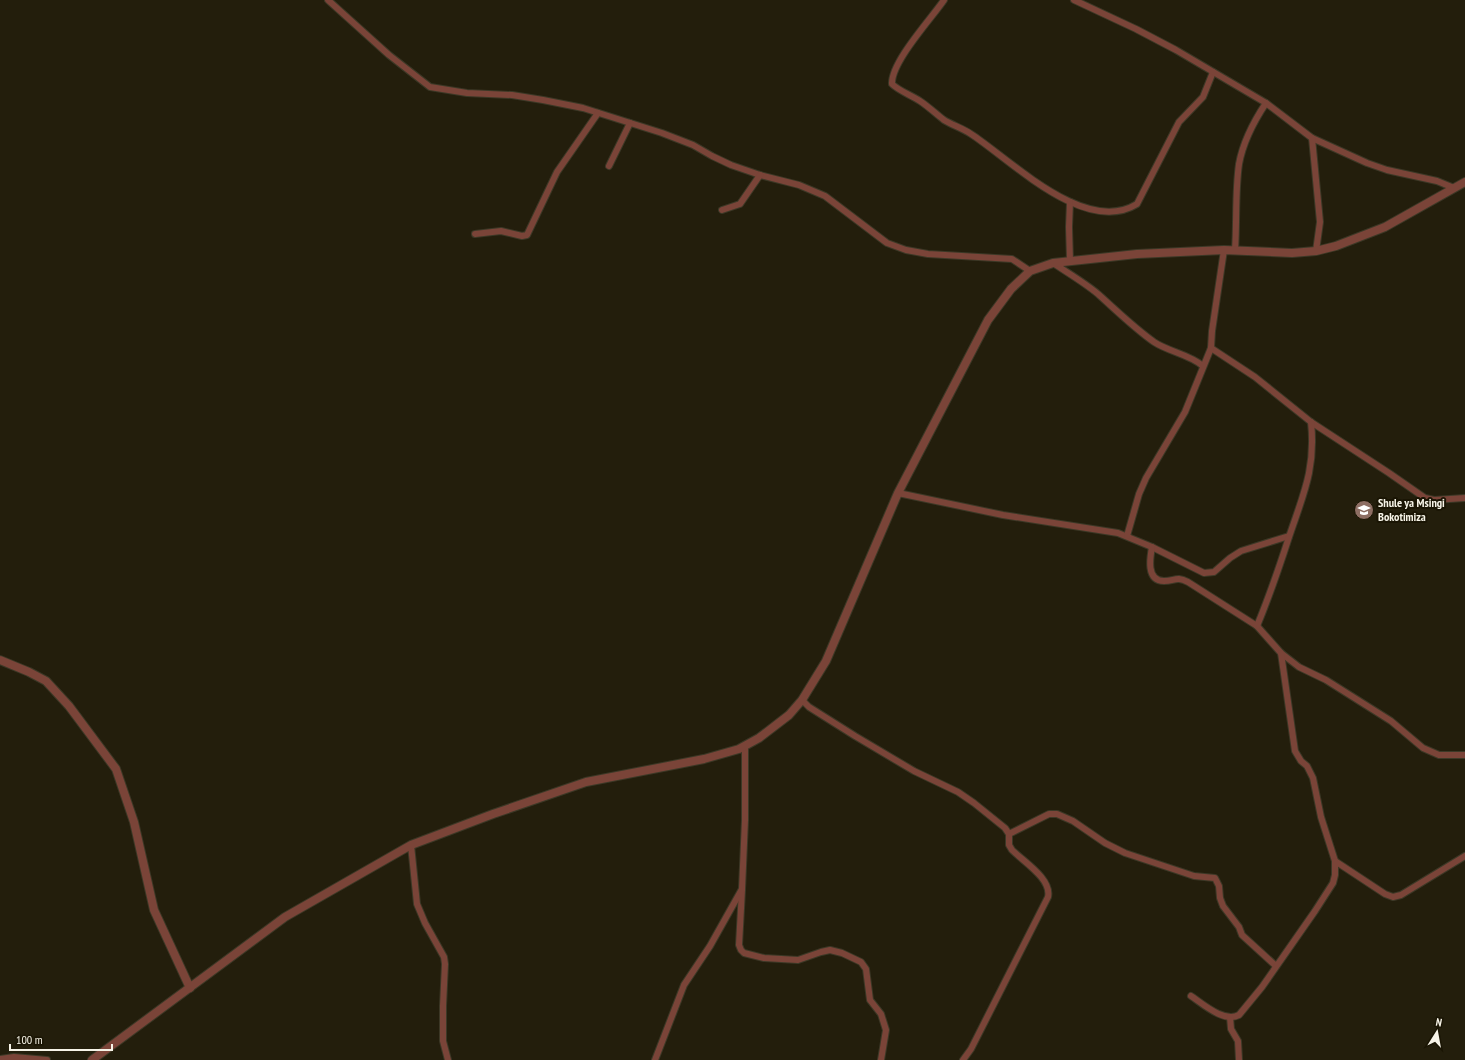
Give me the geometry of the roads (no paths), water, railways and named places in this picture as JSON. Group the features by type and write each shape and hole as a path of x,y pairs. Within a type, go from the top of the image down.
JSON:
{"street":[{"path":"328,0 389,55 430,87 467,93 519,96 598,113 681,139 712,156 760,175 799,185 825,196 887,243 906,250 928,254 1012,259 1030,271"},
{"path":"944,0 922,28 893,74 892,84 932,110 944,120 962,128 983,142 1028,177 1070,202 1107,213 1130,209 1137,204 1179,122 1203,97 1213,72"},
{"path":"1074,0 1136,28 1213,72 1266,103 1312,138 1367,163 1388,170 1437,180 1454,188"},
{"path":"1235,250 1239,165 1246,142 1256,119 1266,103"},
{"path":"475,234 501,231 522,236 527,235 557,172 598,113"},
{"path":"609,166 630,123"},
{"path":"1312,138 1320,222 1316,251"},
{"path":"722,210 740,204 760,175"},
{"path":"92,1060 285,917 410,846 493,814 586,782 704,760 745,746 759,738 789,715 802,700 826,661 898,493 988,320 1011,289 1030,271 1053,263 1137,254 1224,250 1292,253 1316,251 1336,246 1385,227 1465,182"},
{"path":"1070,202 1070,261"},
{"path":"1127,536 1144,484 1151,468 1186,412 1211,348 1224,250"},
{"path":"1053,263 1098,294 1121,316 1154,342 1164,348 1197,361 1203,366"},
{"path":"1211,348 1255,377 1311,422 1389,472 1424,498 1434,500 1465,498"},
{"path":"1256,626 1274,587 1289,536 1306,489 1311,464 1313,438 1311,422"},
{"path":"898,493 1003,515 1088,527 1127,536 1200,572 1209,574 1214,572 1230,558 1242,551 1289,536"},
{"path":"1152,547 1150,564 1152,573 1158,579 1165,581 1176,578 1182,579 1256,626 1281,653 1299,667 1326,680 1391,721 1429,751 1439,755 1465,755"},
{"path":"1191,996 1219,1014 1230,1018 1239,1015 1248,1006 1315,911 1333,883 1335,876 1335,861 1321,817 1313,778 1307,766 1301,761 1295,751 1281,653"},
{"path":"0,660 46,681 69,706 116,769 134,822 154,910 190,988"},
{"path":"802,700 809,707 914,771 958,792 988,814 1006,828 1009,834 1009,844 1012,850 1044,880 1050,891 971,1049 963,1060"},
{"path":"745,746 745,820 739,945 741,950 744,953 764,958 792,960 830,950 842,953 861,962 866,969 870,1000 881,1014 886,1030 881,1060"},
{"path":"1009,834 1049,814 1056,814 1073,821 1105,844 1125,853 1194,876 1215,878 1219,886 1220,898 1223,906 1239,927 1242,935 1276,966"},
{"path":"410,846 417,904 425,923 444,957 443,1041 448,1060"},
{"path":"1335,861 1385,894 1393,897 1406,892 1465,856"},
{"path":"655,1060 684,985 710,946 742,889"},
{"path":"1230,1018 1231,1029 1238,1041 1239,1060"},
{"path":"0,1059 14,1056 47,1060"}],"place":[{"name":"Shule ya Msingi Bokotimiza","path":"1364,510"}]}
